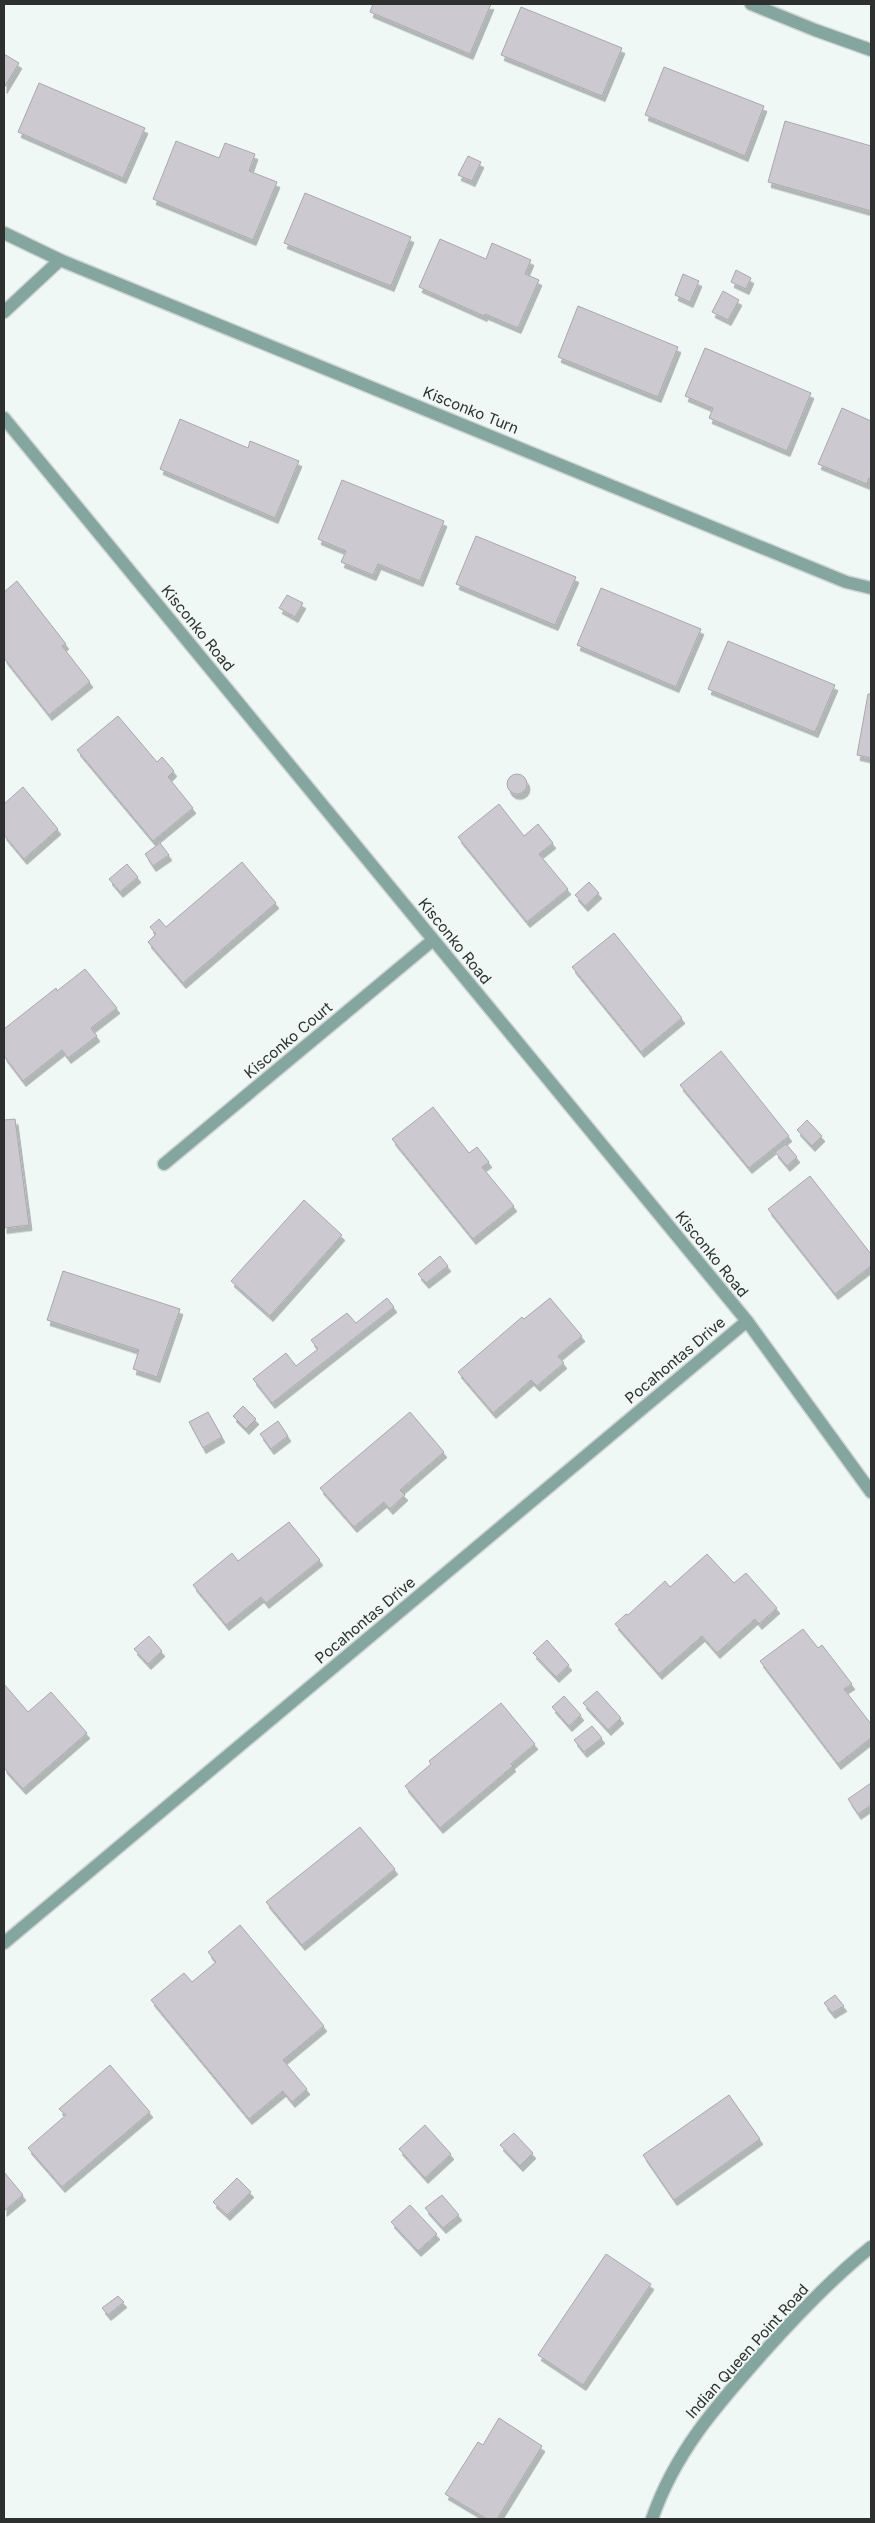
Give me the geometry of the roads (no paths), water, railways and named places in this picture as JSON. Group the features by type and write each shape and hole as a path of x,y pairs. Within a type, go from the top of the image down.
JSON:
{"street":[{"path":"752,4 815,30 871,50"},
{"name":"Kisconko Turn","path":"4,233 60,260 846,582 871,588"},
{"path":"4,312 60,260"},
{"name":"Kisconko Road","path":"4,418 747,1321 871,1492"},
{"name":"Kisconko Court","path":"164,1164 433,940"},
{"name":"Pocahontas Drive","path":"4,1943 747,1321"},
{"name":"Indian Queen Point Road","path":"652,2519 660,2496 696,2432 792,2320 851,2263 871,2247"}]}
